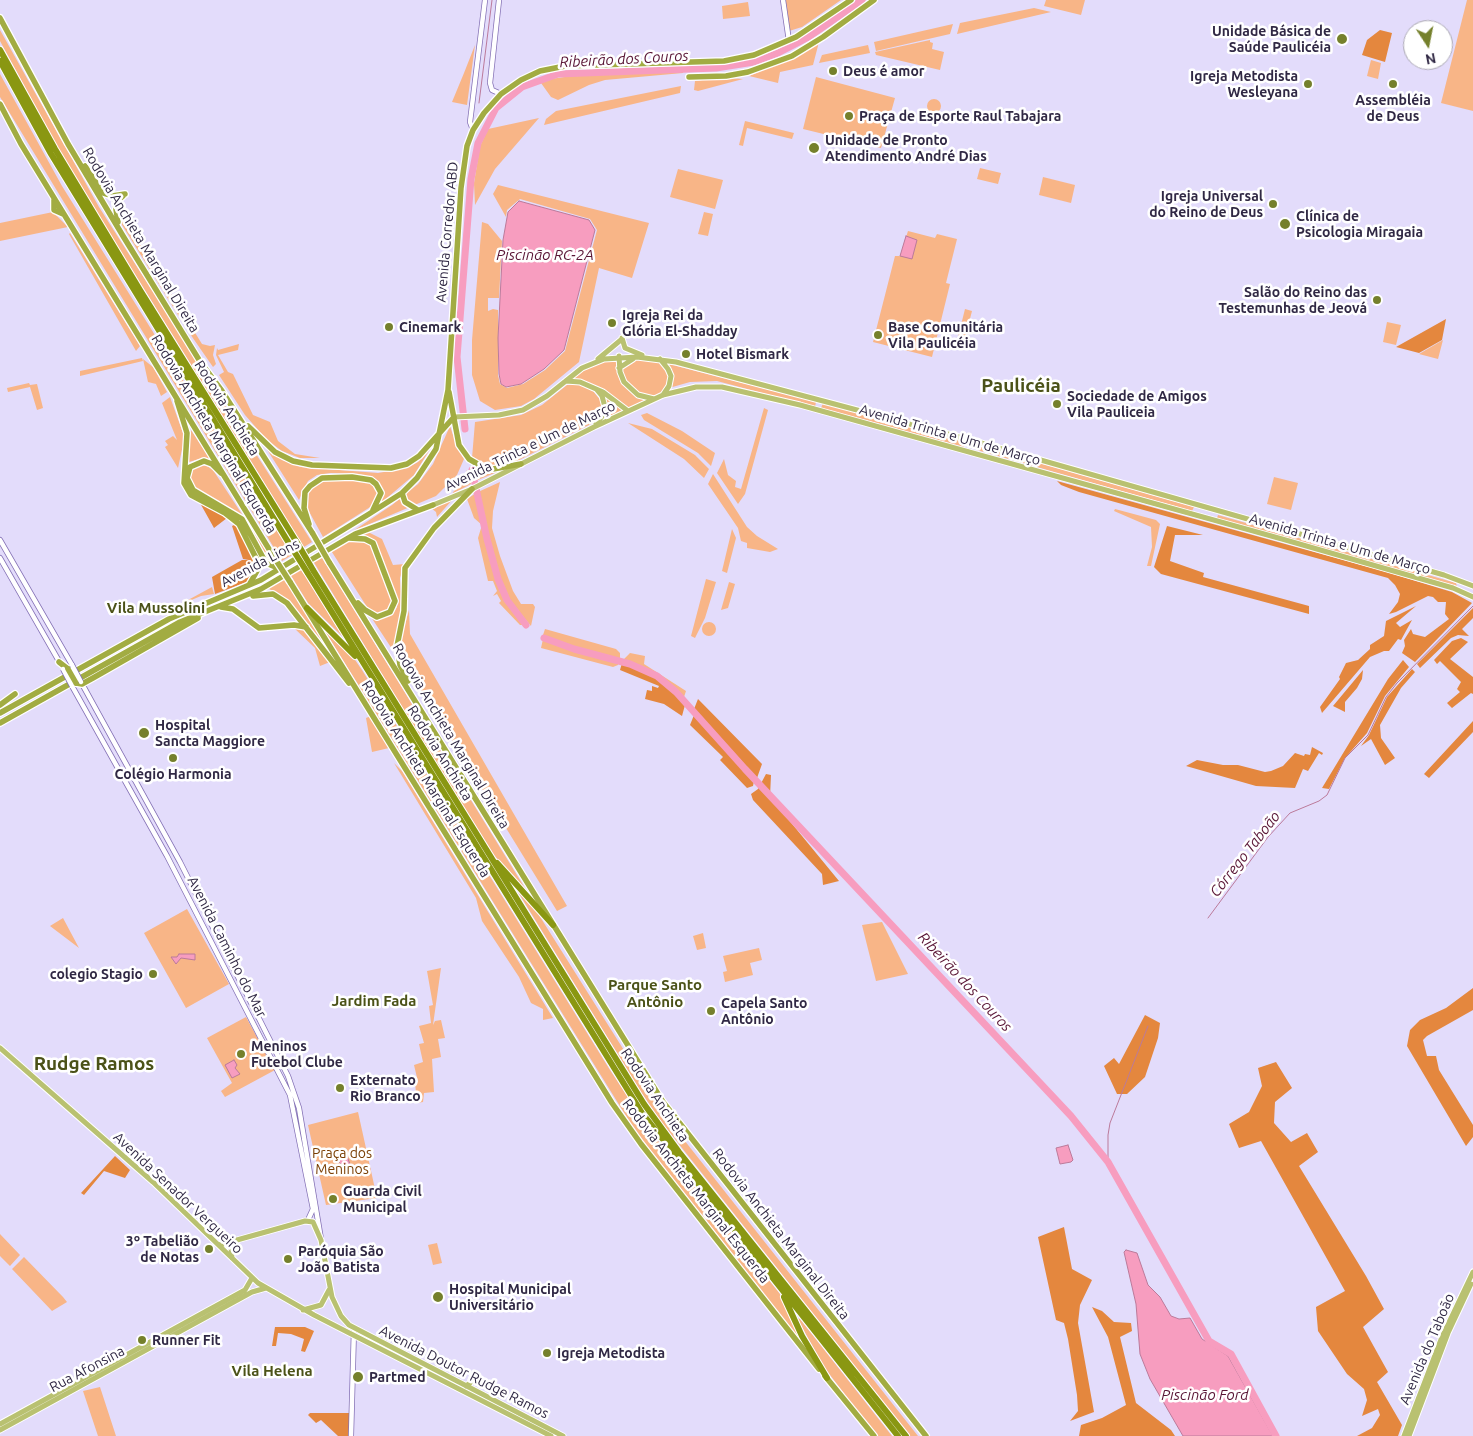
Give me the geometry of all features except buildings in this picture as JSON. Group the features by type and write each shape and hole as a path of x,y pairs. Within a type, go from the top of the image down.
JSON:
{"highway":[{"name":"Avenida Corredor ABD","path":"370,514 402,493 427,465 441,432 448,390 461,188 466,154 473,130 501,94 521,80 552,68 724,61 754,55 789,41 851,0"},
{"path":"689,77 726,76 748,72 792,56 823,37 874,0"},
{"name":"Rodovia Anchieta Marginal Direita","path":"0,18 123,236 201,363 222,391 313,534 663,1102 926,1436"},
{"name":"Rodovia Anchieta","path":"0,50 55,149 382,693 633,1099 780,1290 898,1436"},
{"name":"Rodovia Anchieta","path":"0,61 51,154 293,543"},
{"name":"Rodovia Anchieta Marginal Esquerda","path":"0,104 52,193 54,210 65,215 272,554 612,1103 641,1144 874,1436"},
{"path":"76,155 103,193 112,196 125,194 116,200 114,207 123,236"},
{"path":"170,385 182,413 187,433 184,483 191,495 233,519 244,532 258,560 257,570 249,586"},
{"path":"448,390 456,416 459,445 474,462 493,469 521,464"},
{"path":"222,391 251,430 275,452 293,461 312,465 391,468 407,464 419,456 456,416"},
{"path":"228,480 212,464 204,461 192,465 187,474 193,490 242,519 266,563 280,569"},
{"path":"313,534 304,500 310,486 322,478 357,477 376,484 381,497 370,514"},
{"path":"414,697 400,665 397,646 404,611 405,568 434,528 473,489"},
{"path":"402,493 405,502 418,510"},
{"path":"347,538 376,524 433,505"},
{"name":"Avenida Lions","path":"0,713 169,619 249,586 370,514"},
{"path":"346,588 372,615 384,616 394,607 393,592 373,544 365,539 347,538"},
{"name":"Avenida Lions","path":"0,723 180,622 261,589 347,538"},
{"name":"Rodovia Anchieta","path":"310,571 644,1104 679,1152 906,1436"},
{"path":"240,599 259,594 277,596 287,603 361,698"},
{"path":"218,607 233,609 259,628 294,625 306,627"},
{"path":"307,608 353,653 382,693"},
{"path":"59,662 68,668 78,684 210,610"},
{"path":"0,706 16,694"},
{"path":"487,853 553,925"},
{"path":"780,1290 802,1336 827,1378"}],"main road":[{"path":"473,130 470,123 485,0"},
{"path":"499,0 490,83 492,90 501,94"},
{"path":"783,0 789,41"},
{"path":"595,361 622,338 625,348 649,358"},
{"path":"619,356 619,368 623,380 633,391 645,398 654,399"},
{"name":"Avenida Trinta e Um de Março","path":"456,416 499,415 523,410 534,405 566,380 595,361 619,356 660,359 956,436 1444,575 1473,586"},
{"path":"619,368 624,362 637,357"},
{"path":"660,359 671,376 669,386 663,395"},
{"path":"566,380 580,382 595,388 616,400 628,411"},
{"name":"Avenida Trinta e Um de Março","path":"433,505 473,489 663,395 696,387 722,387 796,404 1419,578 1453,588 1473,597"},
{"path":"594,428 605,411 604,400 595,388"},
{"path":"0,540 68,668"},
{"path":"0,558 59,662"},
{"name":"Avenida Caminho do Mar","path":"78,684 290,1095 313,1209 308,1220 315,1224 321,1240"},
{"name":"Avenida Caminho do Mar","path":"78,684 170,844 215,930 295,1093 319,1218 329,1290 341,1316 354,1328"},
{"name":"Avenida Caminho do Mar","path":"155,833 163,844 170,844"},
{"path":"204,927 211,926 215,930"},
{"name":"Avenida Senador Vergueiro","path":"0,1048 153,1182 252,1278 303,1310 354,1336"},
{"path":"219,1245 308,1220"},
{"path":"232,1258 231,1248 234,1242"},
{"name":"Avenida do Taboão","path":"1404,1436 1442,1337 1473,1272"},
{"name":"Rua Afonsina","path":"0,1424 245,1290 252,1278"},
{"name":"Avenida do Taboão","path":"1409,1436 1448,1333 1473,1280"},
{"name":"Rua Afonsina","path":"0,1430 252,1292 266,1288"},
{"path":"303,1310 321,1305 329,1290"},
{"path":"351,1436 354,1328"},
{"name":"Avenida Doutor Rudge Ramos","path":"354,1328 563,1436"},
{"name":"Avenida Doutor Rudge Ramos","path":"354,1336 551,1436"},
{"path":"466,1386 470,1383 472,1377"}],"green space":[{"path":"784,0 841,0 802,27 789,31"},
{"path":"1046,0 1085,0 1081,15 1044,6"},
{"path":"1467,0 1473,0 1473,111 1441,103 1449,70 1453,70 1453,55"},
{"path":"748,2 750,16 723,19 722,6"},
{"path":"1034,8 1051,12 957,34 960,23"},
{"path":"953,24 950,34 876,51 874,42"},
{"path":"0,30 99,207 312,542 304,547 66,163 0,41"},
{"path":"930,40 933,43 932,49 944,52 940,70 876,55 875,52"},
{"path":"819,42 813,65 780,72 778,83 749,76 795,57"},
{"path":"475,45 467,105 452,102 464,73"},
{"path":"868,45 870,53 819,63 822,55"},
{"path":"1371,60 1381,63 1378,79 1367,76"},
{"path":"683,71 683,73 605,80 589,85 558,100 551,97 541,83 550,79 572,76"},
{"path":"0,74 62,186 292,555 282,561 0,97"},
{"name":"Praça de Esporte Raul Tabajara","path":"816,77 895,98 881,148 803,129"},
{"path":"743,79 698,91 694,90 695,81"},
{"path":"681,86 680,93 544,125 546,119 556,111"},
{"path":"934,99 939,101 941,106 939,111 934,113 929,111 927,106 929,101"},
{"path":"539,118 495,169 475,205 474,183 480,146 488,129"},
{"path":"745,121 794,133 792,139 747,128 743,146 739,145"},
{"path":"980,168 1001,173 998,184 977,179"},
{"path":"678,169 723,180 715,209 670,197"},
{"path":"1043,177 1075,185 1071,203 1039,195"},
{"path":"498,185 649,223 632,278 599,268 579,362 534,399 521,406 495,410 480,401 472,375 472,340 482,222 488,224 502,241 499,298 488,298 488,311 498,310 498,375 500,384 507,388 523,384 545,370 565,351 597,230 590,219 520,199 507,210 506,217 493,194"},
{"path":"53,212 68,227 0,241 0,223"},
{"path":"704,212 713,214 708,236 698,234"},
{"path":"125,219 202,344 215,345 213,355 216,364 213,367 188,331 119,220"},
{"path":"908,231 935,238 937,234 957,239 946,283 950,284 932,357 873,342 895,256 900,256"},
{"path":"69,234 140,346 136,351"},
{"path":"965,309 972,311 963,346 956,345"},
{"path":"1387,322 1401,325 1396,345 1383,342"},
{"path":"1443,340 1438,359 1419,354"},
{"path":"239,344 238,350 218,355 228,372 233,374 253,415 270,422 278,441 295,454 320,458 300,458 282,451 267,440 245,415 219,375 224,372 216,355 217,348 218,350"},
{"path":"142,358 143,361 80,376 80,371"},
{"path":"617,358 621,381 650,400 628,409 602,389 586,382 570,379 597,362"},
{"path":"143,359 153,367 167,392 161,396 156,384 148,382"},
{"path":"637,359 660,362 664,366 669,376 667,386 660,394 654,397 639,393 628,383 621,368"},
{"path":"665,363 816,402 815,407 717,381 690,382 669,388 672,378"},
{"path":"29,383 30,385 37,384 43,408 37,410 30,387 8,392 7,388"},
{"path":"577,384 593,391 602,402 600,414 591,424 513,463 491,467 472,458 475,422 521,415 542,405 567,385"},
{"path":"601,394 626,410 599,423 605,414"},
{"path":"170,397 183,433 183,445 178,468 165,447 168,445 165,441 173,436 177,440 162,403"},
{"path":"823,403 965,442 964,447 821,408"},
{"path":"764,408 768,410 745,494 738,504 717,473 724,459 728,475 736,481 735,487 741,489"},
{"path":"647,413 682,431 715,453 711,466 698,453 644,420 641,415"},
{"path":"628,423 652,429 695,455 709,469 704,478 684,459"},
{"path":"450,426 457,447 464,459 457,475 436,496 353,531 392,505 418,484 433,464"},
{"path":"191,430 210,459 199,459 189,462 184,474"},
{"path":"432,446 414,475 381,503 383,492 379,483 372,477 358,474 331,473 317,475 308,481 299,500 266,448 282,460 301,467 378,473 407,468 418,462"},
{"path":"979,446 1194,507 1192,511 977,450"},
{"path":"200,465 207,466 213,470 276,566 269,563 247,524 195,489 189,482 189,471"},
{"path":"474,466 485,470 497,472 478,480"},
{"path":"467,470 471,484 452,494 465,474"},
{"path":"713,474 747,527 757,536 778,549 770,552 747,548 747,543 741,541 738,528 708,484"},
{"path":"1274,477 1298,483 1291,510 1267,504"},
{"path":"343,478 375,485 379,495 375,504 323,537 306,506 307,493 318,481"},
{"path":"500,482 493,511 492,528 513,591 521,604 533,604 535,607 531,626 508,599 499,577 478,492"},
{"path":"476,493 497,579 506,601 524,625 520,625 499,603 501,601 497,594 493,596 497,591 493,581 488,581 478,538 482,525 474,518 467,499"},
{"path":"453,499 437,517 436,512 431,508"},
{"path":"1115,509 1156,520 1160,524 1151,566 1147,566 1152,547 1151,527 1114,511"},
{"path":"1218,515 1456,583 1457,587 1217,518"},
{"path":"732,529 736,538 727,573 722,571"},
{"path":"366,531 382,539 393,565 405,564 400,578 402,605 394,652 371,617 383,618 394,612 397,607 396,593 375,543 364,536 356,535"},
{"path":"348,540 366,541 371,546 392,597 392,603 388,611 377,614 367,607 330,549"},
{"path":"321,556 528,894 494,855 415,728 313,561"},
{"path":"300,568 343,637 308,603 290,574"},
{"path":"284,578 323,642 289,602 268,588"},
{"path":"706,579 716,582 705,618 695,638 691,636"},
{"path":"729,582 735,584 728,608 721,610"},
{"path":"212,587 214,594 201,596 177,606"},
{"path":"409,610 410,634 567,906 557,911 404,662 401,639"},
{"path":"709,622 714,624 716,629 714,634 709,636 704,634 702,629 704,624"},
{"path":"294,628 301,628 306,631 330,662 320,666 315,648"},
{"path":"323,628 353,657 362,670 610,1070 651,1132 780,1294 809,1351 636,1132"},
{"path":"545,629 616,649 620,653 620,659 575,647 543,635"},
{"path":"543,639 573,651 619,662 618,665 613,667 541,648"},
{"path":"630,653 645,656 644,664 686,691 684,697 658,674 623,660"},
{"path":"371,716 389,748 372,752 366,718"},
{"path":"394,763 402,771 553,1018 543,1020 543,1009 531,1003 519,977 482,921 476,898"},
{"path":"513,884 532,904 649,1090 677,1131 918,1436 910,1436 663,1124 643,1095"},
{"path":"187,909 229,984 186,1008 144,933"},
{"path":"63,918 79,948 50,926"},
{"path":"882,922 908,974 876,981 862,925"},
{"path":"703,933 706,948 697,950 693,936"},
{"path":"759,948 762,960 750,963 753,975 725,982 723,972 727,971 723,956"},
{"path":"441,968 433,1025 435,1021 441,1020 445,1038 438,1039 441,1057 432,1059 434,1092 424,1093 423,1102 417,1103 415,1083 418,1082 414,1065 423,1062 419,1044 424,1043 419,1026 431,1023 429,1006 433,1005 427,971"},
{"name":"Meninos Futebol Clube","path":"246,1017 275,1070 225,1097 221,1091 232,1083 207,1038"},
{"name":"Praça dos Meninos","path":"358,1112 377,1198 326,1205 308,1125"},
{"path":"0,1234 20,1255 10,1266 0,1256"},
{"path":"437,1243 442,1263 433,1265 428,1245"},
{"path":"24,1257 67,1302 52,1311 12,1269"},
{"path":"797,1318 800,1319 892,1436 876,1436 824,1367"},
{"path":"100,1387 116,1436 98,1436 83,1391"}],"shaded area":[{"path":"1380,30 1392,33 1385,62 1362,55 1367,40"},
{"path":"1446,319 1442,340 1419,353 1396,347"},
{"path":"1057,481 1383,571 1452,592 1472,603 1415,662 1402,653 1405,646 1404,640 1411,629 1413,634 1425,637 1449,619 1445,614 1446,602 1438,602 1433,597 1428,596 1389,614 1398,602 1400,594 1388,578 1079,492 1061,485"},
{"path":"200,503 227,518 214,528"},
{"path":"236,524 256,561 257,567 247,582 215,594 212,577 242,560 249,560 243,559 232,526"},
{"path":"1167,526 1203,535 1175,535 1170,561 1204,573 1203,577 1309,606 1309,614 1161,574 1154,567"},
{"path":"1416,606 1396,623 1400,627 1412,620 1401,640 1398,639 1389,651 1384,651 1370,657 1322,713 1320,707 1340,679 1339,677 1346,663 1358,660 1370,649 1370,645 1384,636 1386,621"},
{"path":"1473,608 1473,618 1462,629 1469,636 1458,635 1451,638 1420,668 1417,664"},
{"path":"1461,638 1468,642 1450,659 1473,677 1473,694 1471,693 1452,708 1447,703 1460,692 1457,689 1461,682 1440,661 1437,664 1434,660 1452,641"},
{"path":"1403,660 1409,667 1385,696 1367,733 1345,758 1329,789 1322,788 1388,679"},
{"path":"622,663 656,677 674,692 685,705 682,716 664,704 645,699 647,690 652,691 652,686 658,688 659,686 620,670"},
{"path":"1412,669 1415,672 1401,688 1380,725 1381,738 1395,758 1385,765 1371,739 1361,746 1369,735 1387,697"},
{"path":"1363,670 1362,679 1357,688 1345,702 1345,712 1333,706"},
{"path":"698,699 762,764 757,778 694,709"},
{"path":"694,715 754,781 753,786 747,788 720,760 723,757 690,725"},
{"path":"1473,721 1473,732 1429,778 1424,774"},
{"path":"1312,747 1323,753 1322,755 1319,753 1308,771 1303,769 1295,788 1256,786 1186,766 1197,760 1223,765 1238,765 1265,772 1283,766 1295,753 1304,756 1305,754 1310,755"},
{"path":"766,774 771,775 770,797 839,881 823,885 822,874 753,800 751,794 758,789"},
{"path":"1473,988 1473,1010 1423,1040 1427,1056 1436,1056 1439,1070 1473,1125 1473,1137 1466,1146 1407,1046 1410,1030 1420,1020 1446,1008"},
{"path":"1145,1015 1160,1023 1158,1038 1145,1077 1127,1094 1117,1094 1104,1066 1114,1058 1119,1064"},
{"path":"1276,1062 1292,1088 1275,1102 1274,1123 1291,1142 1307,1133 1318,1152 1299,1166 1384,1309 1363,1327 1388,1372 1377,1382 1402,1425 1398,1436 1357,1436 1372,1428 1380,1415 1378,1409 1362,1416 1367,1400 1364,1389 1347,1374 1318,1331 1316,1307 1345,1291 1261,1141 1239,1148 1229,1124 1249,1112 1262,1086 1258,1068"},
{"path":"115,1156 130,1170 125,1178 104,1171 84,1195 81,1193"},
{"path":"1064,1227 1072,1269 1092,1280 1080,1305 1078,1323 1094,1412 1070,1421 1078,1411 1068,1339 1064,1323 1056,1320 1038,1237"},
{"path":"1092,1307 1102,1311 1114,1322 1131,1323 1132,1331 1120,1337 1136,1403 1171,1430 1175,1436 1079,1436 1081,1425 1102,1418 1126,1405 1108,1337"},
{"path":"275,1327 305,1327 314,1331 305,1352 301,1351 304,1339 291,1334 278,1333 276,1346 272,1346"},
{"path":"310,1413 349,1413 349,1436 338,1436 321,1420 316,1423 308,1415"}],"water":[{"name":"Piscinão RC-2A","path":"519,201 589,220 595,230 564,350 544,369 521,384 506,387 501,384 499,374 498,338 503,240 508,212"},
{"path":"906,236 917,240 912,259 900,256"},
{"path":"179,954 195,954 195,960 181,958 176,964 171,957 177,957"},
{"path":"234,1060 237,1065 235,1068 240,1074 232,1078 225,1065"},
{"path":"1068,1145 1073,1160 1060,1164 1056,1148"},
{"path":"347,1156 351,1167 346,1173 341,1172 341,1164 335,1158"},
{"name":"Piscinão Ford","path":"1126,1250 1137,1253 1148,1285 1160,1297 1171,1316 1179,1319 1190,1318 1202,1339 1228,1356 1273,1436 1183,1436 1150,1379 1140,1354 1136,1304 1124,1252"}],"waterway":[{"name":"Ribeirão dos Couros","path":"479,103 492,0"},
{"name":"Ribeirão dos Couros","path":"465,429 457,357 471,179 478,143 496,108 522,87 558,74 716,68 754,62 778,53 807,38 862,0"},
{"name":"Ribeirão dos Couros","path":"472,470 498,579 507,600 526,625"},
{"name":"Córrego Taboão","path":"1208,918 1268,837 1290,813 1319,801 1327,795 1345,758 1368,735 1386,697 1397,683 1473,606"},
{"name":"Ribeirão dos Couros","path":"544,638 574,649 630,664 657,676 676,692 745,769 1071,1116 1108,1162 1209,1341 1231,1354 1276,1436"},
{"name":"Córrego Taboão","path":"1108,1162 1110,1123 1148,1026"}],"place":[{"name":"Unidade Básica de Saúde Paulicéia","path":"1342,39"},
{"name":"Deus é amor","path":"833,71"},
{"name":"Igreja Metodista Wesleyana","path":"1308,84"},
{"name":"Assembléia de Deus","path":"1393,84"},
{"name":"Praça de Esporte Raul Tabajara","path":"849,116"},
{"name":"Unidade de Pronto Atendimento André Dias","path":"814,148"},
{"name":"Igreja Universal do Reino de Deus","path":"1273,204"},
{"name":"Clínica de Psicologia Miragaia","path":"1285,224"},
{"name":"Salão do Reino das Testemunhas de Jeová","path":"1377,300"},
{"name":"Igreja Rei da Glória El-Shadday","path":"612,323"},
{"name":"Cinemark","path":"389,327"},
{"name":"Base Comunitária Vila Paulicéia","path":"878,335"},
{"name":"Hotel Bismark","path":"686,354"},
{"name":"Sociedade de Amigos Vila Pauliceia","path":"1057,404"},
{"name":"Hospital Sancta Maggiore","path":"144,733"},
{"name":"Colégio Harmonia","path":"173,758"},
{"name":"colegio Stagio","path":"153,974"},
{"name":"Capela Santo Antônio","path":"711,1011"},
{"name":"Meninos Futebol Clube","path":"241,1054"},
{"name":"Externato Rio Branco","path":"340,1088"},
{"name":"Guarda Civil Municipal","path":"333,1199"},
{"name":"3º Tabelião de Notas","path":"209,1249"},
{"name":"Paróquia São João Batista","path":"288,1259"},
{"name":"Hospital Municipal Universitário","path":"438,1297"},
{"name":"Runner Fit","path":"142,1340"},
{"name":"Igreja Metodista","path":"547,1353"},
{"name":"Partmed","path":"358,1377"}],"district":[{"name":"Paulicéia","path":"1021,386"},
{"name":"Vila Mussolini","path":"156,608"},
{"name":"Parque Santo Antônio","path":"655,994"},
{"name":"Jardim Fada","path":"374,1001"},
{"name":"Rudge Ramos","path":"94,1064"},
{"name":"Vila Helena","path":"272,1371"}]}
